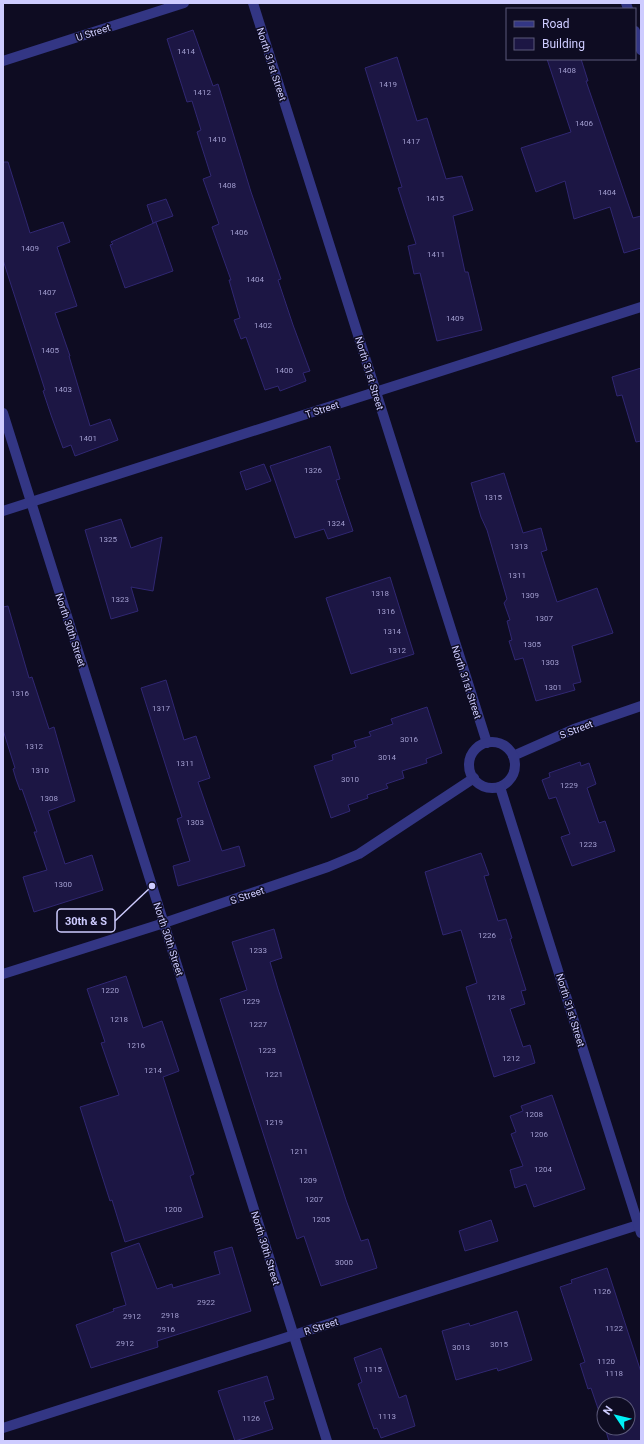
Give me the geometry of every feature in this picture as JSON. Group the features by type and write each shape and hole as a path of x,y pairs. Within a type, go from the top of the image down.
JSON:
{"street":[{"name":"U Street","path":"3,61 184,3"},
{"name":"North 31st Street","path":"253,3 487,743"},
{"path":"636,34 641,50"},
{"name":"T Street","path":"3,511 641,308"},
{"name":"North 30th Street","path":"3,413 327,1441"},
{"name":"S Street","path":"513,756 574,729 641,706"},
{"path":"493,742 505,747 513,756 515,764 511,778 500,787 486,787 478,784 470,772 471,757 480,746 487,743 493,742"},
{"name":"S Street","path":"3,974 164,923 328,867 359,854 474,778"},
{"name":"North 31st Street","path":"500,787 640,1229"},
{"name":"R Street","path":"3,1428 294,1335 640,1229"}],"building":[{"path":"193,30 213,86 218,84 251,192 281,279 278,280 310,371 303,373 306,381 280,391 278,386 265,390 246,337 241,339 234,320 240,318 229,280 231,280 212,227 219,224 203,179 211,176 197,132 201,130 192,101 187,102 167,39"},
{"path":"397,57 417,121 427,118 446,179 462,176 473,210 453,216 465,272 468,272 482,330 437,341 420,273 414,274 408,246 416,244 398,188 402,187 365,68"},
{"path":"547,60 581,60 588,81 586,81 633,218 641,216 641,248 624,253 610,207 574,219 565,181 536,192 521,148 571,132"},
{"path":"3,162 8,162 30,233 63,222 70,242 57,247 77,306 55,313 70,356 90,426 110,419 118,440 75,456 71,445 63,448 43,391 45,390 3,260"},
{"path":"166,199 173,216 153,223 147,205"},
{"path":"156,222 173,271 125,288 110,245 113,244 111,242"},
{"path":"641,368 641,441 636,442 622,395 617,396 612,377"},
{"path":"330,446 340,479 336,480 353,531 328,539 324,529 295,538 270,466"},
{"path":"264,464 271,481 246,490 240,472"},
{"path":"504,473 523,533 541,528 547,550 541,552 557,602 597,588 613,633 572,646 581,682 573,684 575,690 536,701 523,658 515,660 509,641 512,640 507,621 510,620 504,603 507,599 487,530 481,517 471,483"},
{"path":"121,519 131,548 162,537 153,591 131,587 138,611 111,619 85,530"},
{"path":"390,577 414,654 351,674 326,598"},
{"path":"8,606 29,678 32,677 49,729 54,727 75,801 48,811 65,864 92,855 103,890 34,912 23,877 47,870 34,832 37,832 22,789 20,790 16,779 13,769 15,768 3,730 3,607"},
{"path":"166,680 184,740 196,736 210,778 198,782 222,851 239,846 245,866 178,886 173,866 190,861 177,819 182,817 141,688"},
{"path":"427,707 442,753 426,759 427,763 402,771 404,778 386,784 388,788 367,795 368,798 348,805 350,811 331,818 314,766 333,760 332,755 356,747 354,741 371,736 369,732 393,724 391,719"},
{"path":"580,762 581,766 589,763 596,784 587,788 599,823 605,821 615,851 572,866 561,837 570,834 556,797 549,799 542,780 550,777 549,773"},
{"path":"481,853 489,875 484,876 498,921 506,919 512,938 510,939 526,990 521,991 525,1004 510,1009 523,1047 530,1045 535,1063 494,1077 466,987 477,983 461,930 443,935 425,872"},
{"path":"274,929 282,958 270,962 278,989 346,1200 361,1241 368,1239 377,1268 321,1286 304,1236 297,1239 220,999 247,990 232,942"},
{"path":"126,976 143,1028 162,1021 179,1071 163,1077 194,1174 190,1176 203,1217 125,1242 112,1200 110,1201 80,1107 119,1095 101,1043 105,1042 87,989"},
{"path":"552,1095 585,1189 534,1207 526,1184 515,1188 510,1170 523,1166 511,1134 516,1132 510,1116 523,1111 521,1106"},
{"path":"491,1220 498,1241 465,1251 459,1231"},
{"path":"139,1243 157,1289 172,1284 173,1288 220,1274 214,1252 232,1247 251,1311 157,1341 158,1347 91,1368 76,1325 126,1305 111,1253"},
{"path":"607,1268 641,1372 641,1441 609,1441 607,1436 636,1436 636,1396 596,1396 596,1403 591,1388 588,1389 580,1364 585,1362 560,1287 572,1283 571,1280"},
{"path":"517,1311 532,1360 498,1371 497,1368 456,1380 442,1331 469,1323 470,1326"},
{"path":"381,1348 399,1398 406,1395 415,1426 381,1438 377,1428 374,1429 358,1384 362,1382 354,1358"},
{"path":"267,1376 274,1399 264,1402 273,1429 235,1441 218,1391"}],"place":[{"name":"30th & S","path":"152,886"}]}
